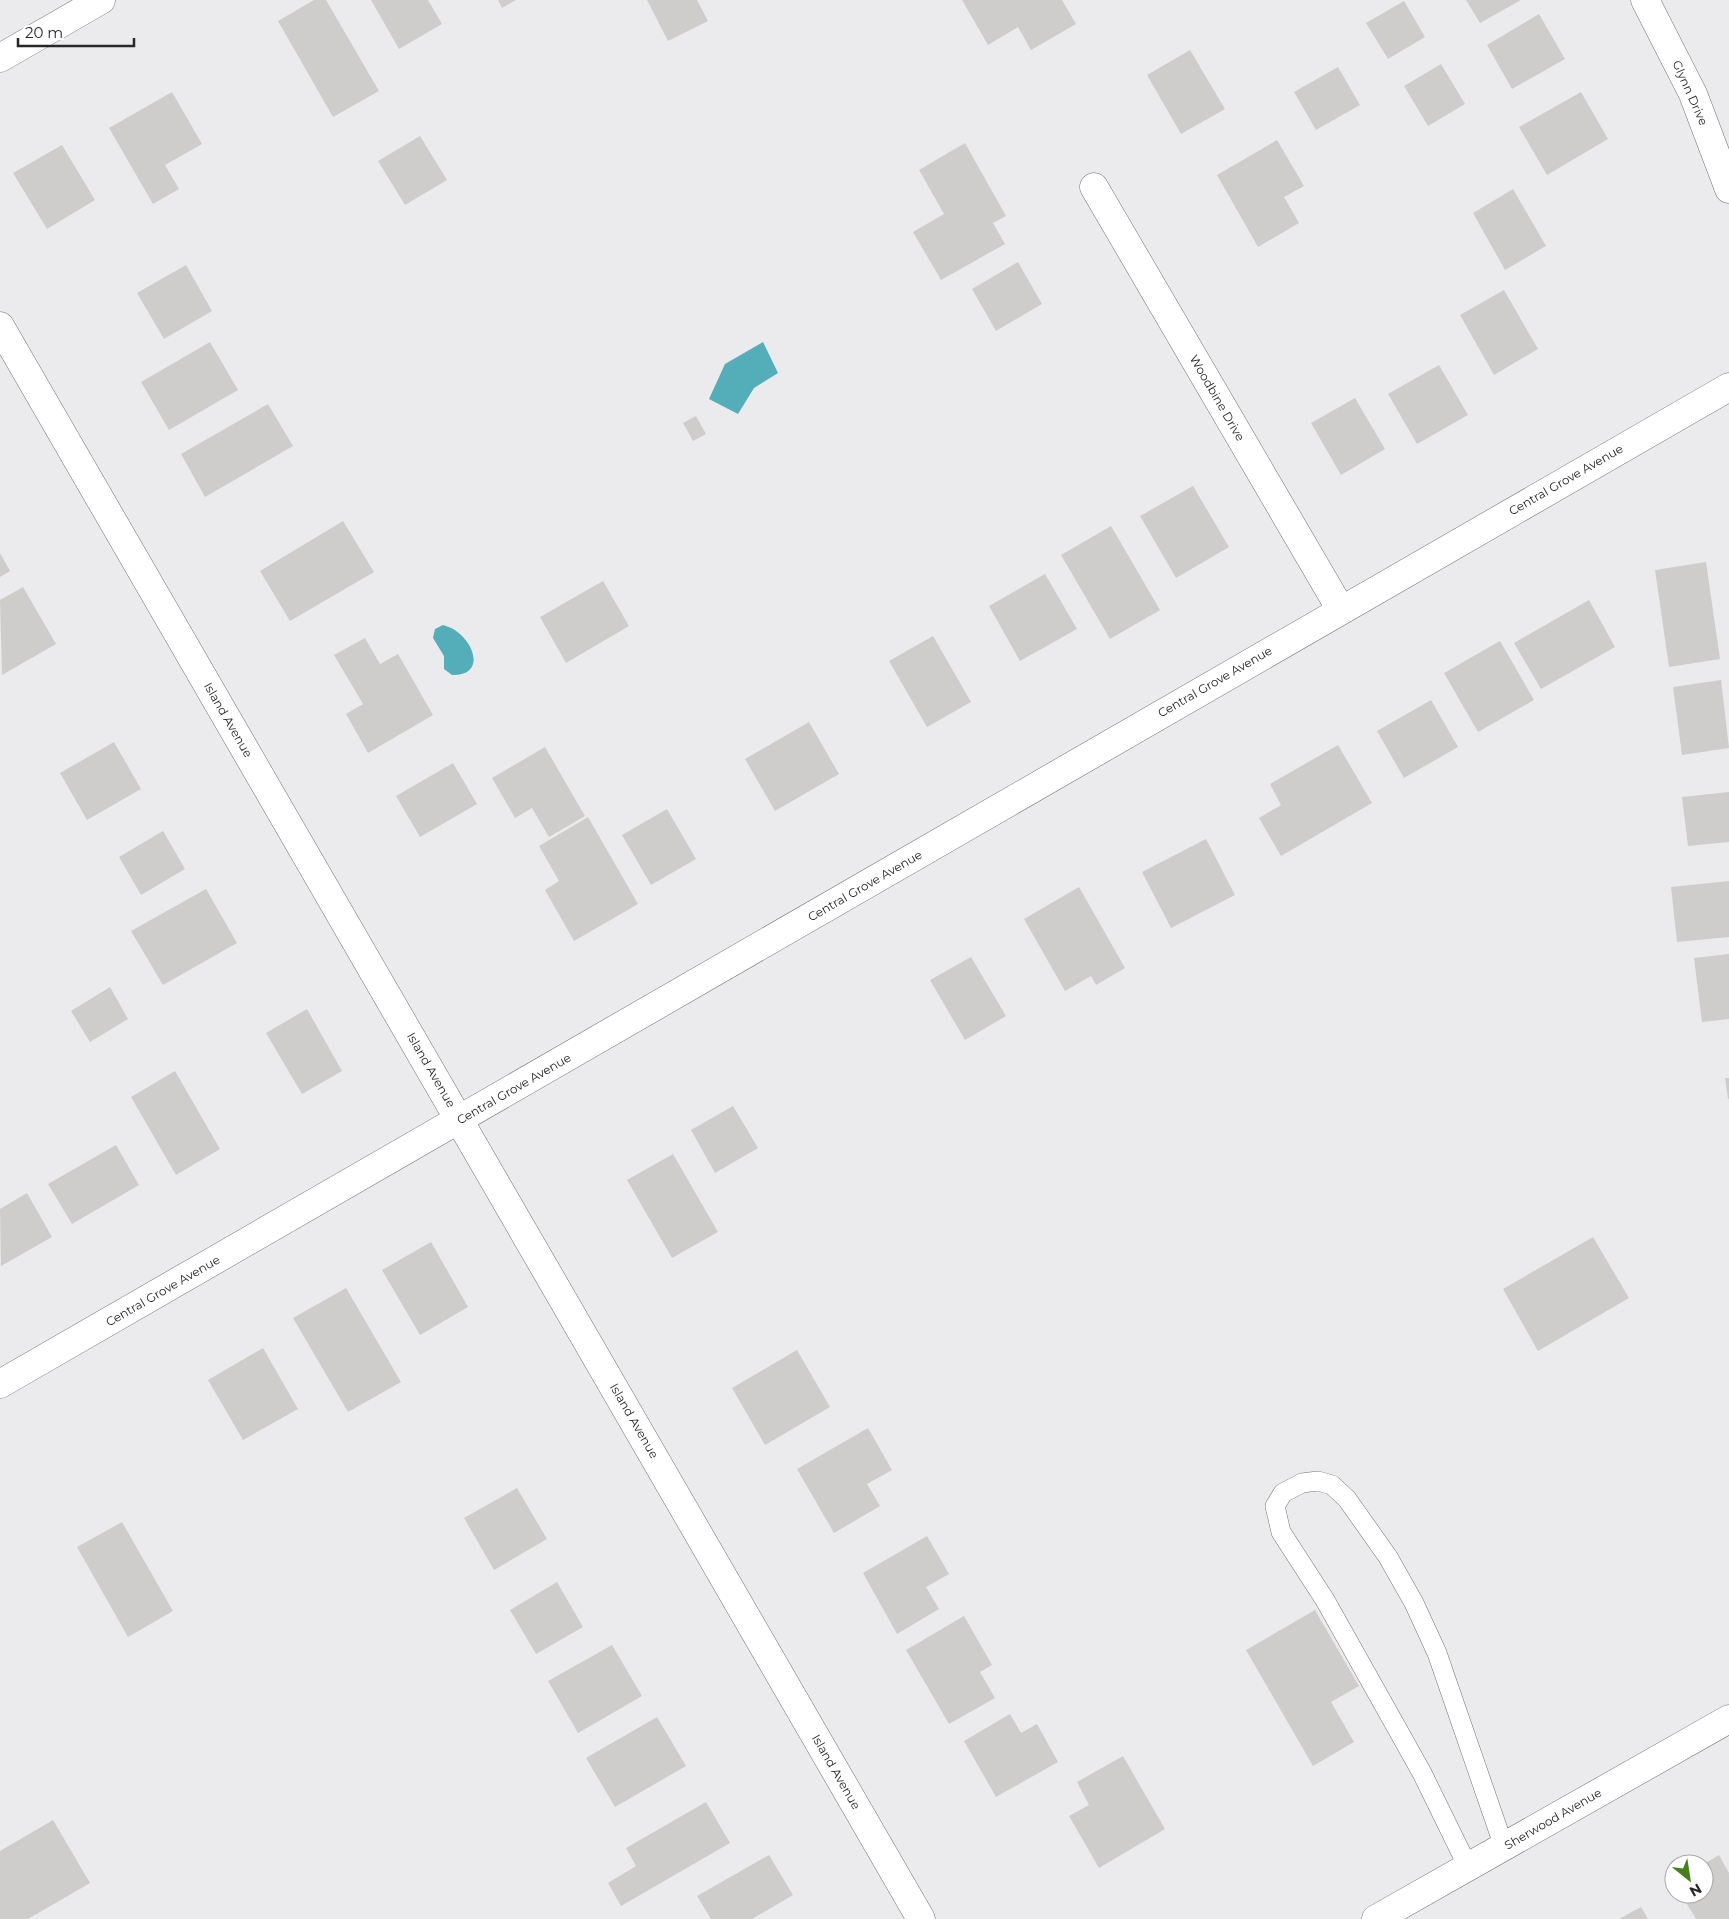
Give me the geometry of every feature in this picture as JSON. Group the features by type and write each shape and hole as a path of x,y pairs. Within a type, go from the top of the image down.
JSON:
{"street":[{"path":"0,58 101,0"},
{"name":"Glynn Drive","path":"1645,0 1693,94 1729,189"},
{"name":"Woodbine Drive","path":"1094,187 1340,610"},
{"name":"Island Avenue","path":"0,326 921,1919"},
{"name":"Central Grove Avenue","path":"0,1384 1729,387"},
{"name":"Sherwood Avenue","path":"1376,1919 1729,1719"}],"lane":[{"path":"1468,1867 1422,1773 1325,1600 1281,1532 1275,1506 1283,1493 1302,1483 1318,1481 1332,1485 1347,1499 1388,1557 1414,1602 1437,1653 1504,1847"}],"water":[{"path":"763,342 778,373 754,388 738,414 709,399 725,364"},
{"path":"443,625 453,629 462,636 469,644 473,653 471,669 464,673 452,675 444,669 444,656 433,638 435,629"}],"building":[{"path":"314,0 326,0 379,91 333,117 278,21"},
{"path":"371,0 428,0 442,24 399,49"},
{"path":"498,0 516,0 502,8"},
{"path":"647,0 697,0 708,21 668,41"},
{"path":"962,0 1062,0 1076,24 1031,50 1018,27 988,45"},
{"path":"1466,0 1521,0 1480,23"},
{"path":"1404,1 1425,37 1388,59 1366,23"},
{"path":"1539,14 1565,59 1512,89 1487,45"},
{"path":"1190,50 1225,109 1181,134 1147,75"},
{"path":"1441,64 1465,104 1428,126 1404,86"},
{"path":"1338,67 1360,105 1316,130 1294,92"},
{"path":"172,92 202,144 165,165 179,189 153,204 109,128"},
{"path":"1581,92 1608,139 1547,175 1519,127"},
{"path":"420,136 447,180 405,205 378,161"},
{"path":"1277,140 1304,186 1284,197 1299,223 1258,247 1217,175"},
{"path":"965,143 1006,216 993,223 1005,244 941,280 913,232 944,214 919,170"},
{"path":"62,145 95,200 47,229 13,173"},
{"path":"1513,189 1546,246 1505,270 1473,213"},
{"path":"1018,262 1042,304 996,331 972,289"},
{"path":"186,265 212,311 164,339 137,293"},
{"path":"1504,290 1538,349 1494,375 1460,315"},
{"path":"210,342 238,390 169,430 141,382"},
{"path":"1439,365 1468,415 1417,444 1388,394"},
{"path":"1355,398 1385,449 1341,475 1311,423"},
{"path":"268,404 293,446 205,497 181,454"},
{"path":"696,416 706,434 693,441 683,423"},
{"path":"1193,486 1229,547 1176,578 1140,516"},
{"path":"343,521 374,572 290,621 260,571"},
{"path":"1111,526 1160,610 1110,639 1061,555"},
{"path":"0,553 10,571 0,577"},
{"path":"1706,562 1720,659 1669,667 1655,570"},
{"path":"1045,574 1077,629 1020,661 989,606"},
{"path":"603,581 629,626 566,663 540,617"},
{"path":"23,587 56,644 2,675 0,600"},
{"path":"1589,600 1615,647 1541,689 1514,643"},
{"path":"933,636 971,702 927,727 889,661"},
{"path":"365,638 380,664 398,654 433,715 368,753 346,714 363,704 334,655"},
{"path":"1500,641 1534,700 1478,732 1444,673"},
{"path":"1721,680 1729,748 1682,755 1673,687"},
{"path":"1431,700 1458,747 1404,778 1377,731"},
{"path":"809,722 839,774 775,811 745,759"},
{"path":"114,742 141,789 87,820 60,773"},
{"path":"1338,745 1372,803 1281,856 1259,818 1281,805 1270,784"},
{"path":"545,747 585,816 549,837 532,808 515,818 492,778"},
{"path":"453,763 477,804 420,837 396,796"},
{"path":"1729,792 1729,842 1688,846 1682,797"},
{"path":"667,809 696,859 651,885 622,835"},
{"path":"588,817 638,904 574,941 545,890 559,881 539,846"},
{"path":"163,831 185,869 141,895 119,857"},
{"path":"1206,839 1235,895 1171,928 1142,872"},
{"path":"1729,881 1729,937 1677,942 1671,887"},
{"path":"1079,887 1125,968 1096,985 1091,976 1065,991 1024,919"},
{"path":"206,889 237,943 163,985 131,931"},
{"path":"1729,954 1729,1019 1702,1022 1694,958"},
{"path":"971,957 1006,1016 965,1040 930,980"},
{"path":"110,987 128,1019 90,1042 71,1011"},
{"path":"307,1009 342,1071 302,1094 266,1033"},
{"path":"175,1071 220,1149 176,1175 131,1097"},
{"path":"1725,1078 1729,1078 1729,1099 1728,1099"},
{"path":"733,1106 758,1148 715,1173 691,1130"},
{"path":"116,1145 139,1185 72,1224 48,1184"},
{"path":"673,1154 718,1232 672,1258 627,1180"},
{"path":"27,1193 52,1237 1,1266 0,1209"},
{"path":"1593,1237 1629,1298 1538,1351 1503,1289"},
{"path":"431,1242 468,1307 420,1335 382,1270"},
{"path":"346,1288 401,1382 348,1412 293,1318"},
{"path":"263,1348 298,1409 243,1440 208,1380"},
{"path":"797,1350 830,1407 765,1445 732,1388"},
{"path":"868,1428 892,1470 867,1484 880,1506 834,1533 797,1469"},
{"path":"517,1488 547,1539 494,1570 464,1518"},
{"path":"122,1522 173,1611 128,1637 77,1547"},
{"path":"927,1536 949,1574 926,1587 939,1609 897,1634 863,1573"},
{"path":"557,1582 583,1627 536,1654 510,1610"},
{"path":"1315,1610 1359,1686 1331,1702 1354,1742 1313,1766 1246,1650"},
{"path":"964,1616 992,1665 980,1672 995,1698 949,1724 906,1650"},
{"path":"612,1645 642,1696 578,1733 548,1681"},
{"path":"1010,1714 1021,1733 1037,1724 1058,1762 996,1797 964,1741"},
{"path":"657,1717 686,1766 615,1807 586,1758"},
{"path":"1123,1756 1165,1829 1099,1868 1069,1816 1089,1805 1077,1782"},
{"path":"706,1802 730,1843 621,1906 608,1883 636,1866 626,1848"},
{"path":"53,1820 90,1883 28,1919 0,1919 0,1851"},
{"path":"769,1855 793,1895 752,1919 711,1919 697,1896"},
{"path":"1719,1855 1729,1873 1729,1919 1696,1919 1687,1904 1714,1904 1714,1858"},
{"path":"1641,1907 1648,1919 1619,1919"}]}
